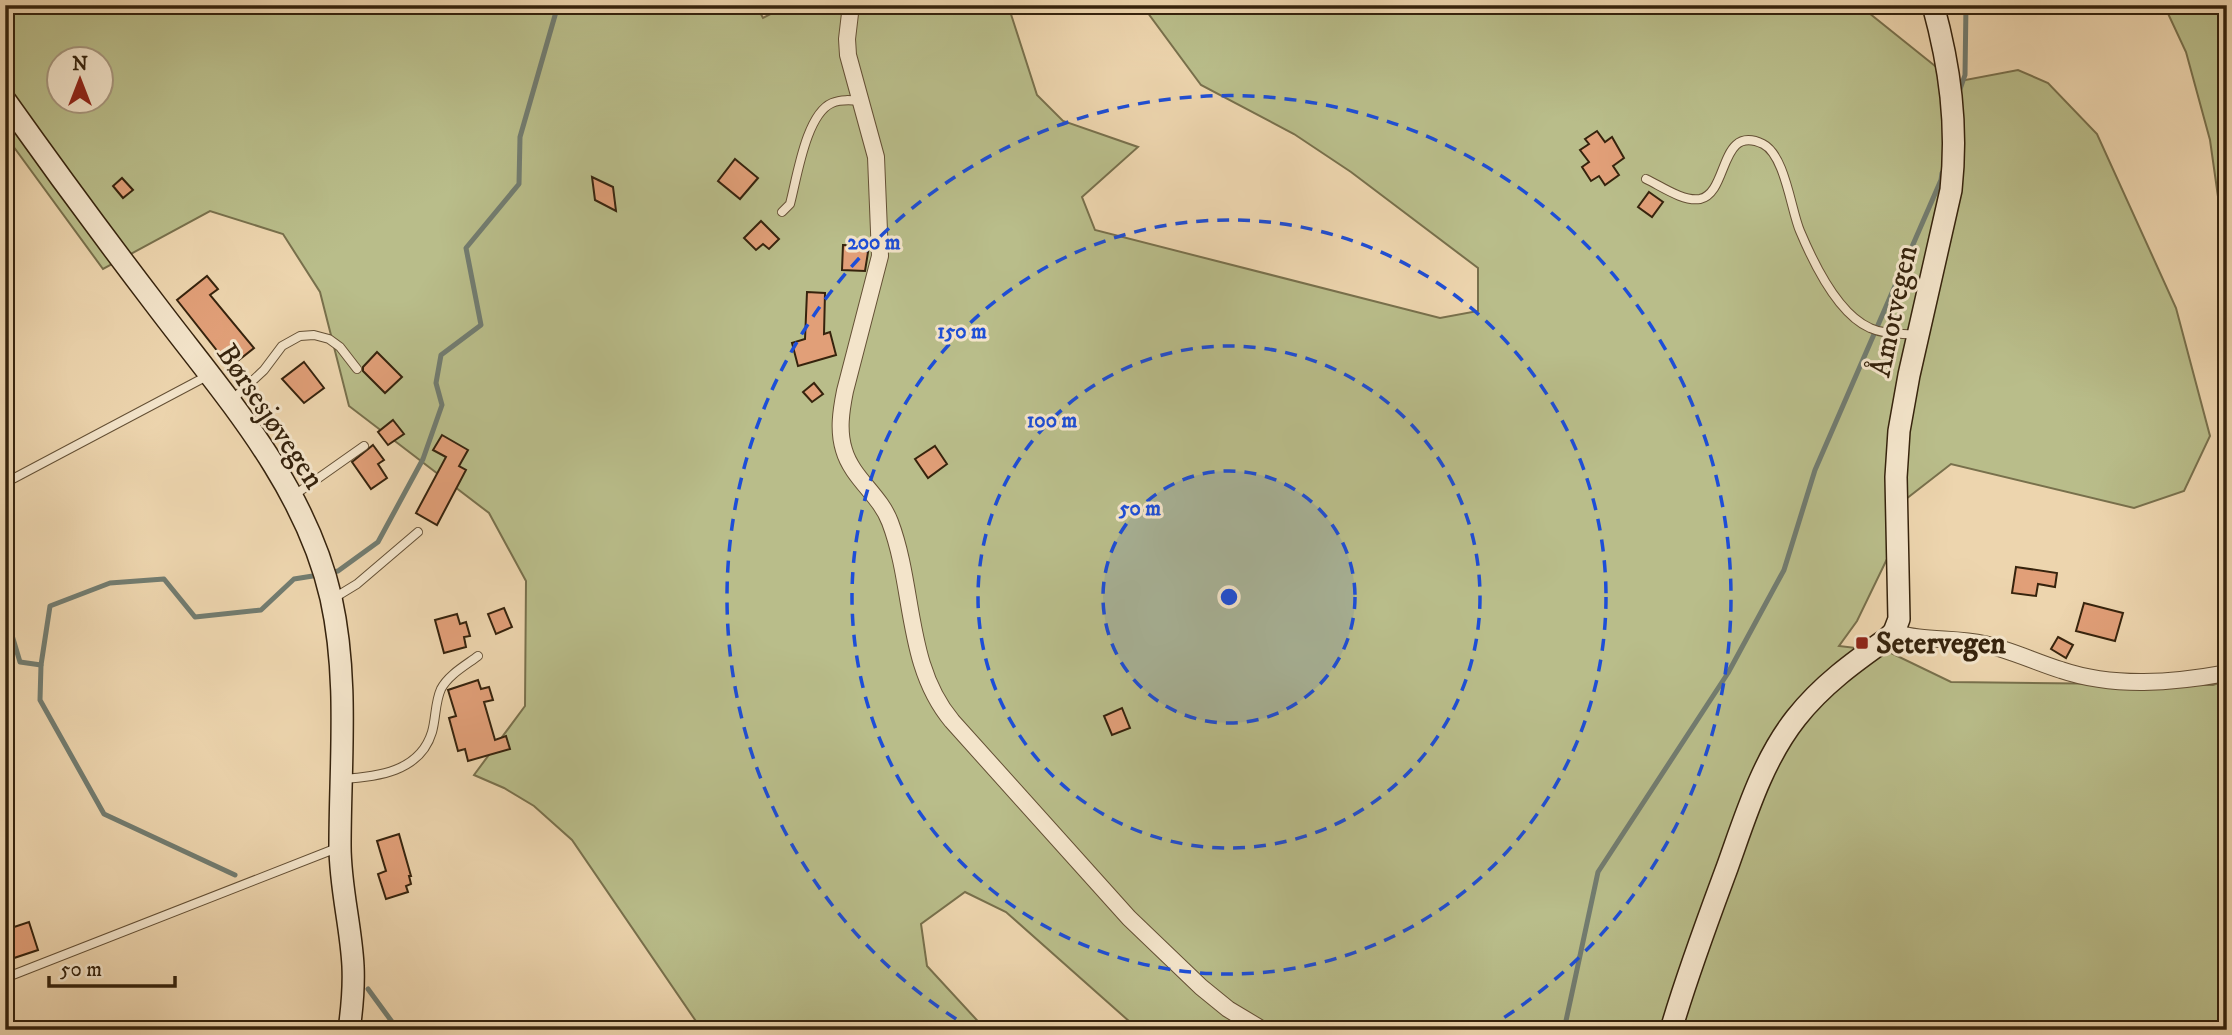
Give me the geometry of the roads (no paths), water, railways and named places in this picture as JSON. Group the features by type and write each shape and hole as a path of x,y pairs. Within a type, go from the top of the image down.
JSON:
{"main road":[{"name":"Åmotvegen","path":"1894,632 1900,608 1896,518 1897,452 1903,407 1951,190 1953,169 1953,102 1933,5"},
{"name":"Børsesjøvegen","path":"5,100 262,447 293,496 308,528 326,581 341,664 341,883 353,966 349,1030"},
{"path":"1671,1030 1738,838 1774,752 1795,719 1820,690 1894,632"}],"street":[{"path":"851,5 848,55 876,157 880,256 845,391 841,413 842,443 849,464 883,506 891,523 903,567 921,664 930,688 947,715 1129,918 1201,987 1228,1009 1263,1030"},
{"path":"1894,632 1916,638 1983,644 2089,678 2124,682 2195,679 2227,673"}],"lane":[{"path":"782,212 790,204 811,127 819,113 835,102 860,101"},
{"path":"1646,180 1682,196 1700,199 1711,193 1734,147 1750,141 1761,143 1770,149 1781,169 1800,230 1817,265 1845,309 1870,328 1895,334 1918,335"},
{"path":"229,401 264,370 282,346 300,336 314,335 329,340 340,347 357,369"},
{"path":"5,484 209,375"},
{"path":"293,496 364,446"},
{"path":"326,581 357,584 418,532"},
{"path":"341,779 387,773 407,766 416,758 426,747 432,732 440,690 478,656"},
{"path":"5,978 340,847"}],"waterway":[{"path":"329,573 338,571 378,542 423,459 442,405 436,383 441,355 481,325 466,248 519,184 520,137 558,5"},
{"path":"1959,92 1965,75 1966,5"},
{"path":"1564,1030 1598,872 1728,673 1784,570 1815,470 1942,173"},
{"path":"5,612 20,662 41,665 50,606 110,583 164,579 195,617 261,610 294,579 319,575"},
{"path":"41,665 40,700 104,814 235,875"},
{"path":"368,989 398,1030"}],"place":[{"name":"Setervegen","path":"1862,643"}]}
